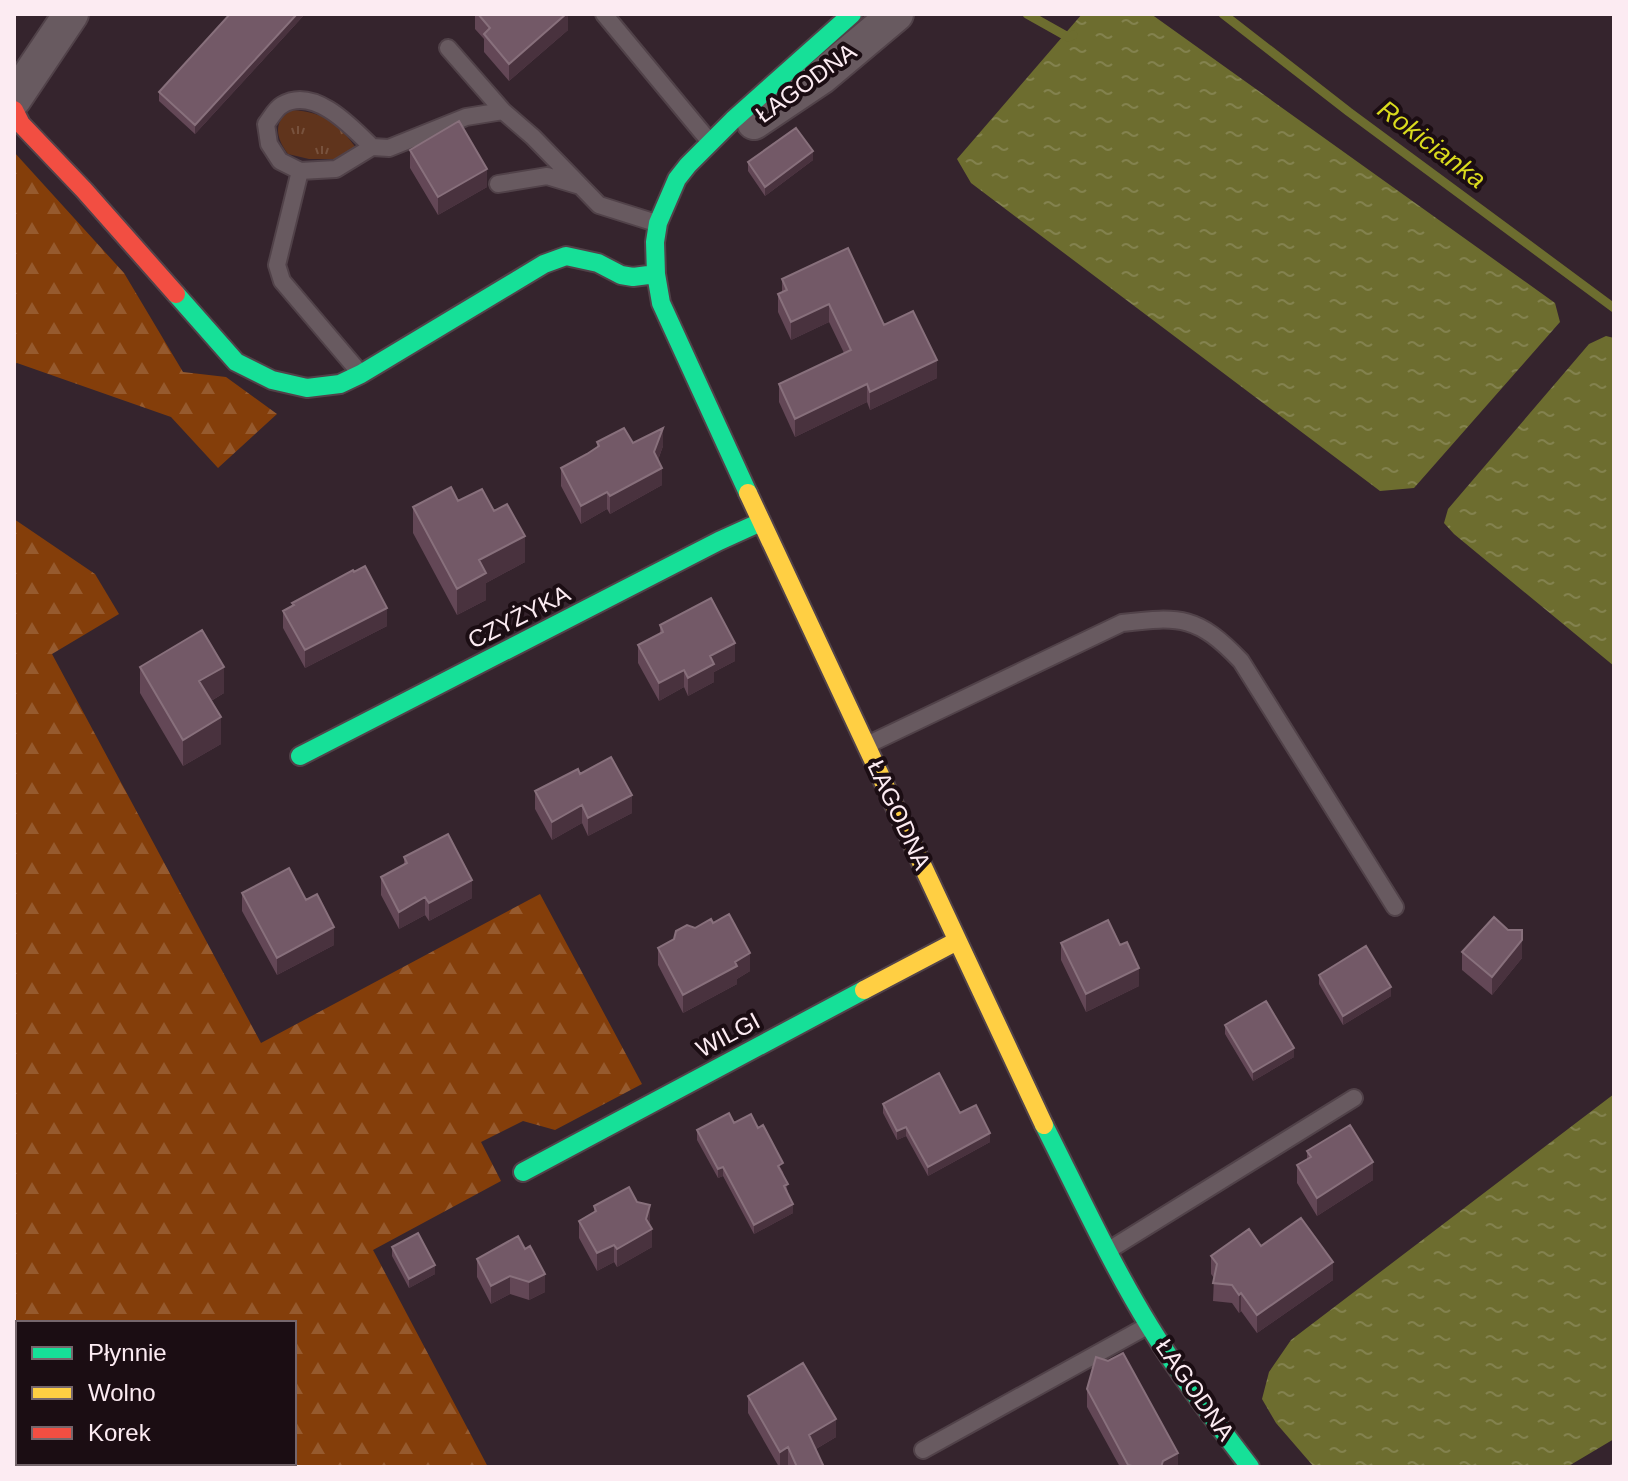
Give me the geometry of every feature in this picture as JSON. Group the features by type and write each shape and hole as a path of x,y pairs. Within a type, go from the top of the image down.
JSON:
{"street":[{"path":"14,99 71,14"},
{"name":"ŁAGODNA","path":"852,14 733,120 677,179 658,223 655,242 661,303 1030,1097 1149,1325 1199,1401 1250,1467"},
{"name":"ŁAGODNA","path":"711,143 742,130 821,77 896,14"},
{"path":"14,110 21,124 84,190 236,362 272,380 307,388 340,384 544,264 566,256 598,263 621,275 656,274"},
{"name":"CZYŻYKA","path":"300,756 761,522"},
{"name":"WILGI","path":"523,1172 957,941"}],"lane":[{"path":"604,14 711,143"},
{"path":"448,48 503,111 533,137 599,205 658,223"},
{"path":"372,147 343,118 318,104 298,99 279,106 266,124 269,144 280,161 300,171 336,169 372,147 389,148 466,117 503,111"},
{"path":"300,171 277,265 282,281 361,374"},
{"path":"498,184 547,176 578,185"},
{"path":"867,745 1122,623 1165,618 1196,624 1221,640 1241,661 1395,907"},
{"path":"1108,1251 1354,1098"},
{"path":"923,1450 1149,1325"}],"green space":[{"path":"292,110 314,113 330,121 358,151 338,159 309,159 288,154 278,130 281,119"},
{"path":"14,152 124,273 183,372 226,377 277,414 218,468 171,417 14,364"},
{"path":"14,519 95,574 119,614 52,654 261,1043 540,894 642,1084 555,1130 523,1121 481,1142 501,1181 373,1250 488,1467 14,1467"}],"water":[{"path":"1082,14 1151,14 1555,303 1560,322 1414,488 1380,491 971,183 957,159"},
{"path":"1606,336 1614,338 1614,666 1444,523 1448,509 1589,344"},
{"path":"1614,1094 1614,1439 1567,1467 1314,1467 1276,1423 1262,1399 1269,1372 1291,1340"}],"building":[{"path":"230,14 297,14 195,125 159,92"},
{"path":"478,14 566,14 509,64 484,34 490,28"},
{"path":"459,121 487,169 438,197 410,150"},
{"path":"796,128 813,151 765,187 748,162"},
{"path":"848,248 884,325 913,311 937,360 870,392 867,384 795,419 779,384 851,350 829,304 791,322 778,294 787,290 782,279"},
{"path":"624,428 633,443 663,428 654,452 662,468 610,496 607,492 581,506 561,468 599,446 597,442"},
{"path":"451,487 458,501 482,489 494,511 507,504 525,536 479,560 486,573 457,589 413,507"},
{"path":"365,566 387,608 305,650 283,611 294,605 292,603"},
{"path":"711,598 735,643 710,656 714,664 688,678 684,670 659,683 638,645 663,632 660,625"},
{"path":"202,630 224,667 199,681 221,717 183,740 140,667"},
{"path":"611,757 632,795 588,818 582,805 552,822 535,791 578,769 580,774"},
{"path":"448,834 472,880 429,903 425,897 399,912 381,877 407,863 404,857"},
{"path":"289,868 306,900 317,894 334,927 277,958 242,893"},
{"path":"729,914 750,953 735,962 737,966 683,995 658,948 674,939 676,931 687,925 695,928"},
{"path":"1494,917 1508,930 1522,930 1522,940 1492,977 1462,952"},
{"path":"1108,920 1120,945 1127,942 1139,968 1086,994 1061,943"},
{"path":"1366,946 1391,987 1343,1016 1319,975"},
{"path":"1266,1001 1294,1048 1253,1072 1225,1025"},
{"path":"939,1073 960,1113 976,1105 990,1133 928,1167 906,1127 897,1131 883,1104"},
{"path":"729,1113 734,1123 751,1114 758,1128 763,1125 783,1163 778,1166 788,1184 784,1186 793,1204 754,1225 723,1167 718,1169 697,1130"},
{"path":"1350,1125 1373,1162 1317,1198 1297,1165 1311,1157 1307,1151"},
{"path":"629,1187 637,1202 650,1205 646,1219 652,1229 617,1249 614,1245 597,1253 579,1221 596,1211 594,1206"},
{"path":"1301,1218 1333,1262 1257,1315 1232,1285 1213,1283 1217,1264 1211,1256 1249,1229 1261,1246"},
{"path":"418,1233 435,1265 409,1279 392,1247"},
{"path":"518,1236 525,1249 530,1246 545,1274 529,1282 510,1276 491,1286 477,1259"},
{"path":"1123,1353 1178,1453 1163,1461 1161,1467 1128,1465 1087,1389 1096,1357 1108,1361"},
{"path":"803,1363 836,1419 809,1435 824,1467 797,1467 788,1447 780,1452 748,1396"}],"waterway":[{"name":"Rokicianka","path":"1027,14 1068,37 1073,35"},
{"name":"Rokicianka","path":"1223,14 1349,112 1614,308"}],"traffic: fast":[{"path":"748,493 661,303 656,274 658,223 677,179 688,165 733,120 852,14"},
{"path":"176,294 236,362 272,380 307,388 340,384 361,374 544,264 566,256 598,263 621,275 656,274"},
{"path":"300,756 761,522"},
{"path":"523,1172 864,990"},
{"path":"1044,1125 1150,1327 1250,1467"}],"traffic: slow":[{"path":"748,493 1044,1125"},
{"path":"864,990 957,941"}],"traffic: jam":[{"path":"14,110 21,124 176,294"}]}
